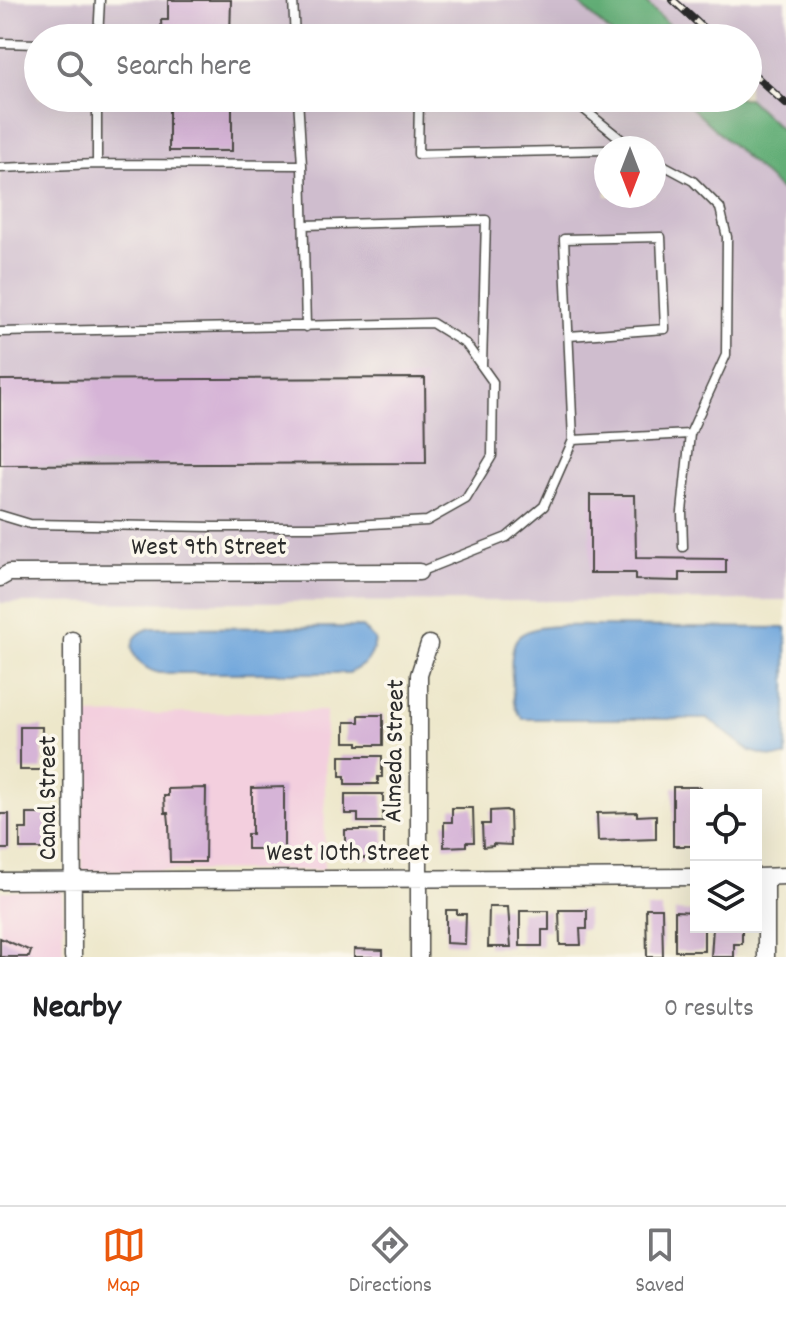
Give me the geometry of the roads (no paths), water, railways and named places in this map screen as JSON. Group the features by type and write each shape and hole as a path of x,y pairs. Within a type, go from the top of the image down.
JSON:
{"street":[{"name":"West 9th Street","path":"0,578 9,573 419,572"},
{"name":"Canal Street","path":"72,640 73,957"},
{"name":"Almeda Street","path":"419,957 419,675 429,644"},
{"path":"762,877 786,876"},
{"name":"West 10th Street","path":"0,881 690,877"},
{"path":"762,893 766,957"}],"lane":[{"path":"99,24 100,0"},
{"path":"293,0 294,24"},
{"path":"0,43 24,44"},
{"path":"97,112 97,164"},
{"path":"299,112 306,327"},
{"path":"419,112 418,154 594,150"},
{"path":"587,112 617,136"},
{"path":"0,168 97,164 302,165"},
{"path":"666,166 693,181 720,208 727,237 726,355 690,434 682,512 683,547"},
{"path":"304,225 486,220 482,367"},
{"path":"419,572 507,537 544,506 573,440 564,239 661,237 665,329 569,336"},
{"path":"0,332 432,323 466,344 493,382 492,456 466,499 427,521 316,527 183,527 30,524 0,515"},
{"path":"573,440 690,434"}],"water":[{"path":"565,626 786,628 786,757 750,751 708,719 523,719 516,710 513,648 516,640 530,630"},
{"path":"362,627 375,640 374,647 367,661 349,673 160,673 137,659 132,645 141,633 151,628"}],"railway":[{"path":"673,0 699,24"},
{"path":"762,82 786,104"}]}
